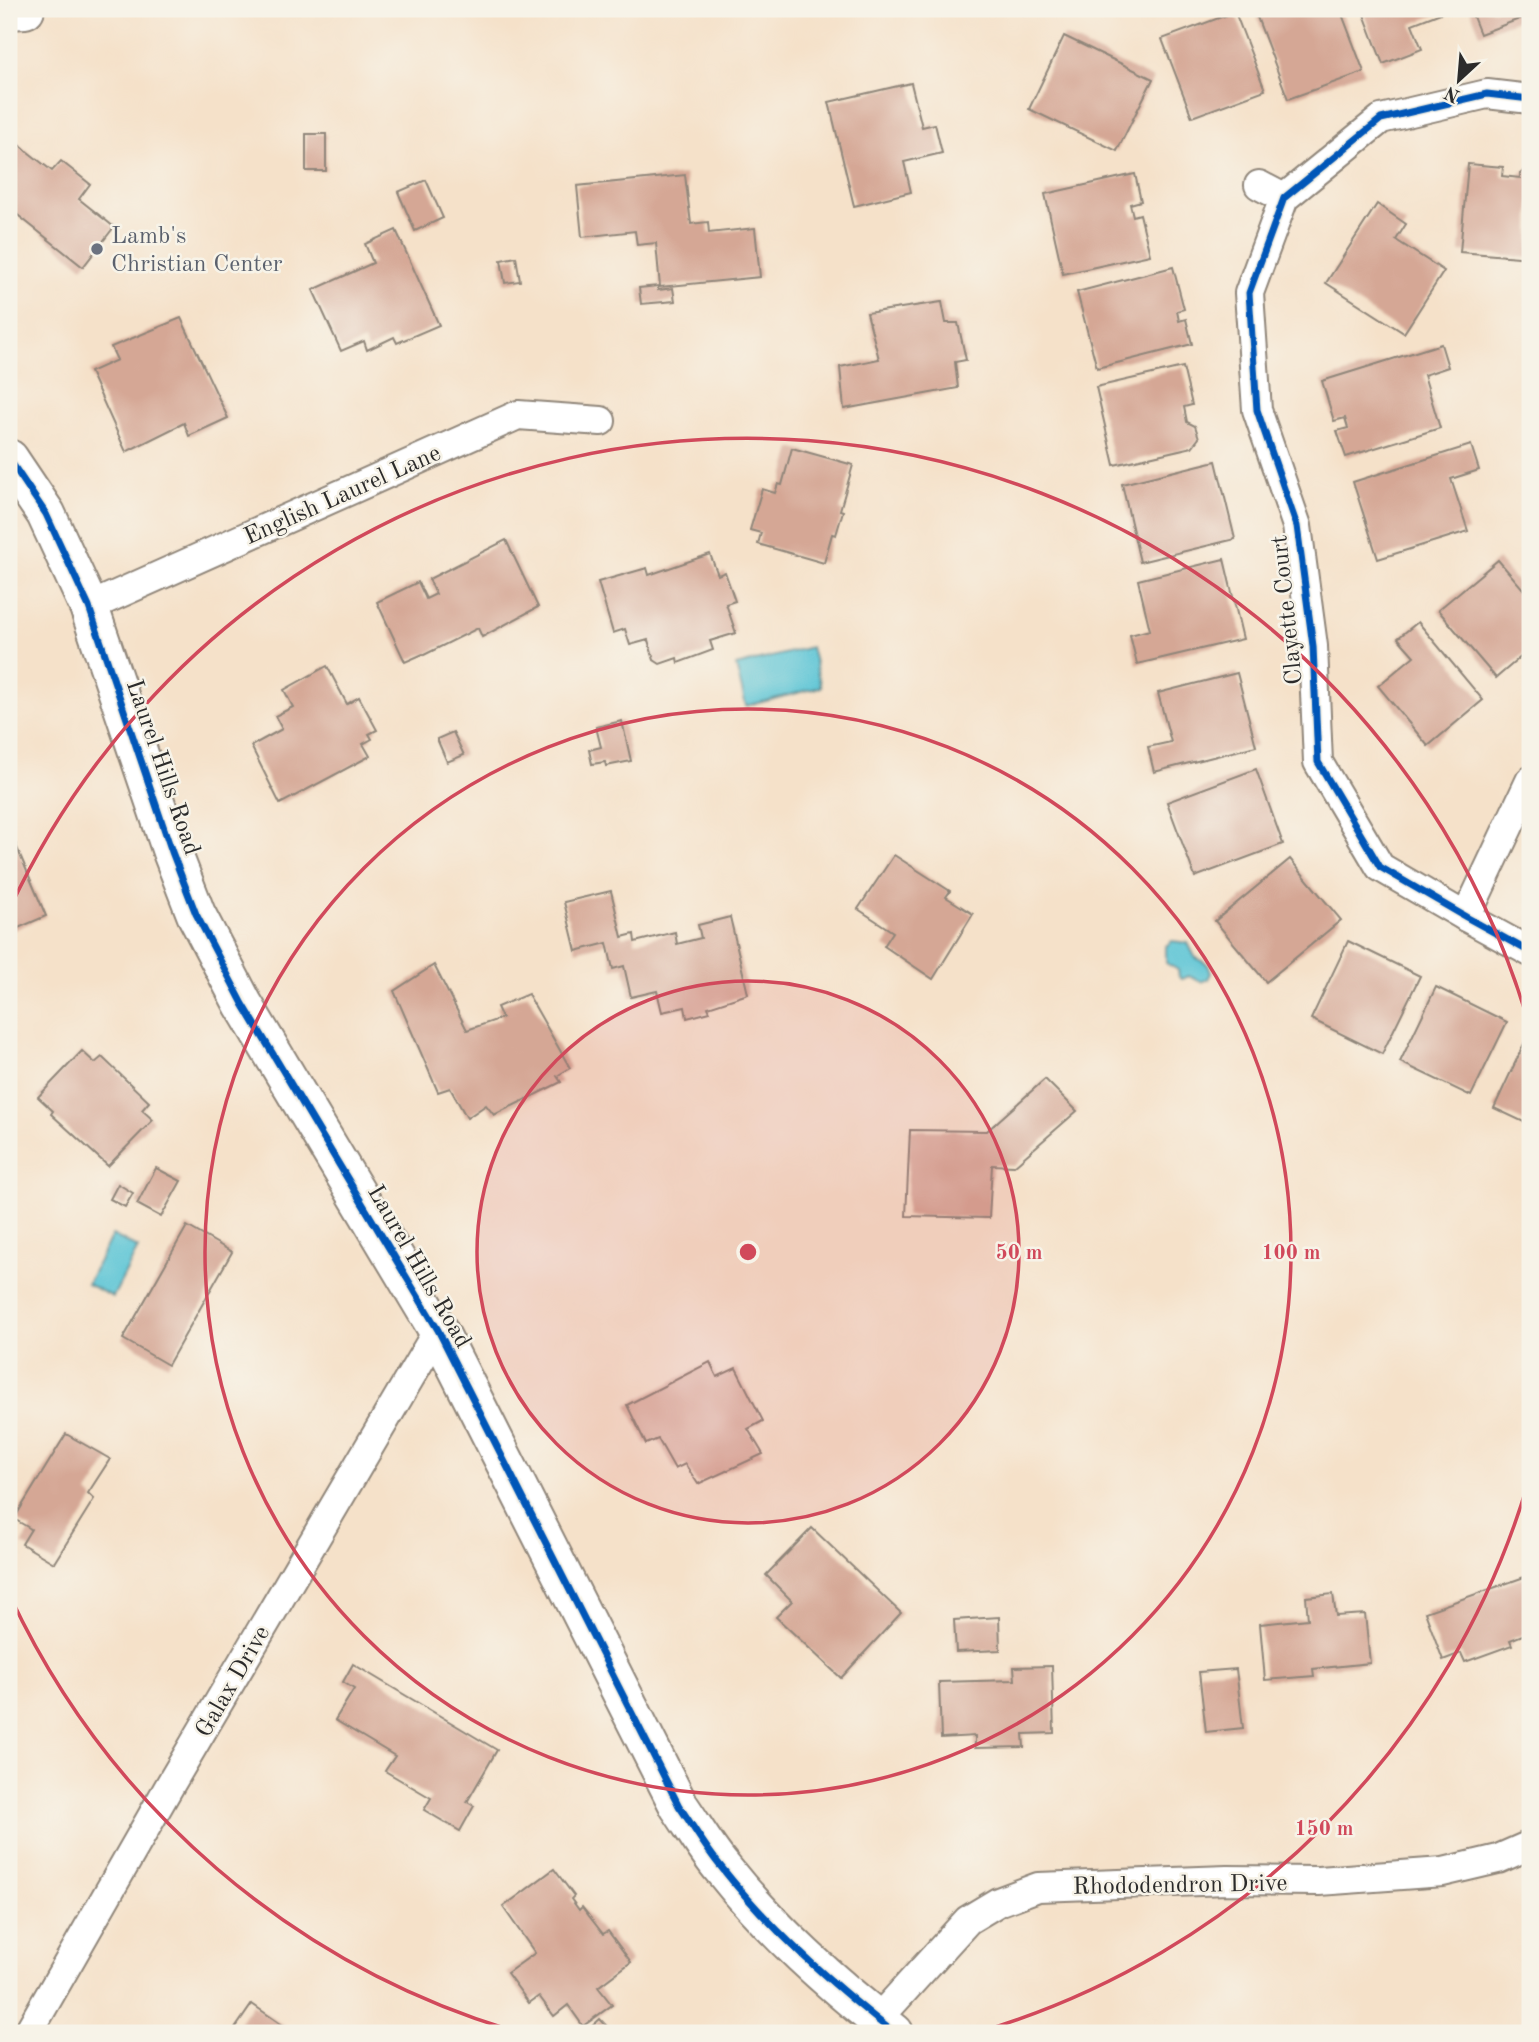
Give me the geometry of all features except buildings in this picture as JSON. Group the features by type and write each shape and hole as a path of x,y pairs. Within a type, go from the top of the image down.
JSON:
{"street":[{"path":"9,10 25,9"},
{"name":"Clayette Court","path":"1530,99 1487,94 1381,119 1272,192 1250,293 1257,410 1297,526 1313,646 1318,762 1380,867 1530,952"},
{"name":"English Laurel Lane","path":"89,607 518,415 601,421"},
{"name":"Laurel Hills Road","path":"9,459 46,514 89,607 163,827 196,914 243,1004 438,1330 679,1805 720,1866 755,1908 792,1947 885,2027"},
{"path":"1466,918 1530,780"},
{"name":"Galax Drive","path":"28,2033 177,1773 438,1330"},
{"name":"Rhododendron Drive","path":"885,2027 968,1920 998,1902 1038,1887 1227,1880 1318,1881 1443,1872 1497,1859 1530,1844"}],"water":[{"path":"811,647 821,687 746,706 736,666"},
{"path":"1172,941 1188,943 1195,957 1208,965 1211,973 1208,979 1201,982 1189,976 1182,979 1179,977 1178,970 1166,963 1166,946"},
{"path":"112,1235 138,1248 113,1297 87,1284"}],"cycle path":[{"path":"1530,99 1487,94 1381,119 1284,198 1249,293 1257,410 1297,526 1313,646 1318,762 1380,867 1530,952"},
{"path":"9,459 46,514 89,607 172,852 196,914 243,1004 438,1330 679,1806 716,1861 761,1913 825,1975 894,2033"}],"place":[{"name":"Lamb's Christian Center","path":"97,249"}]}
